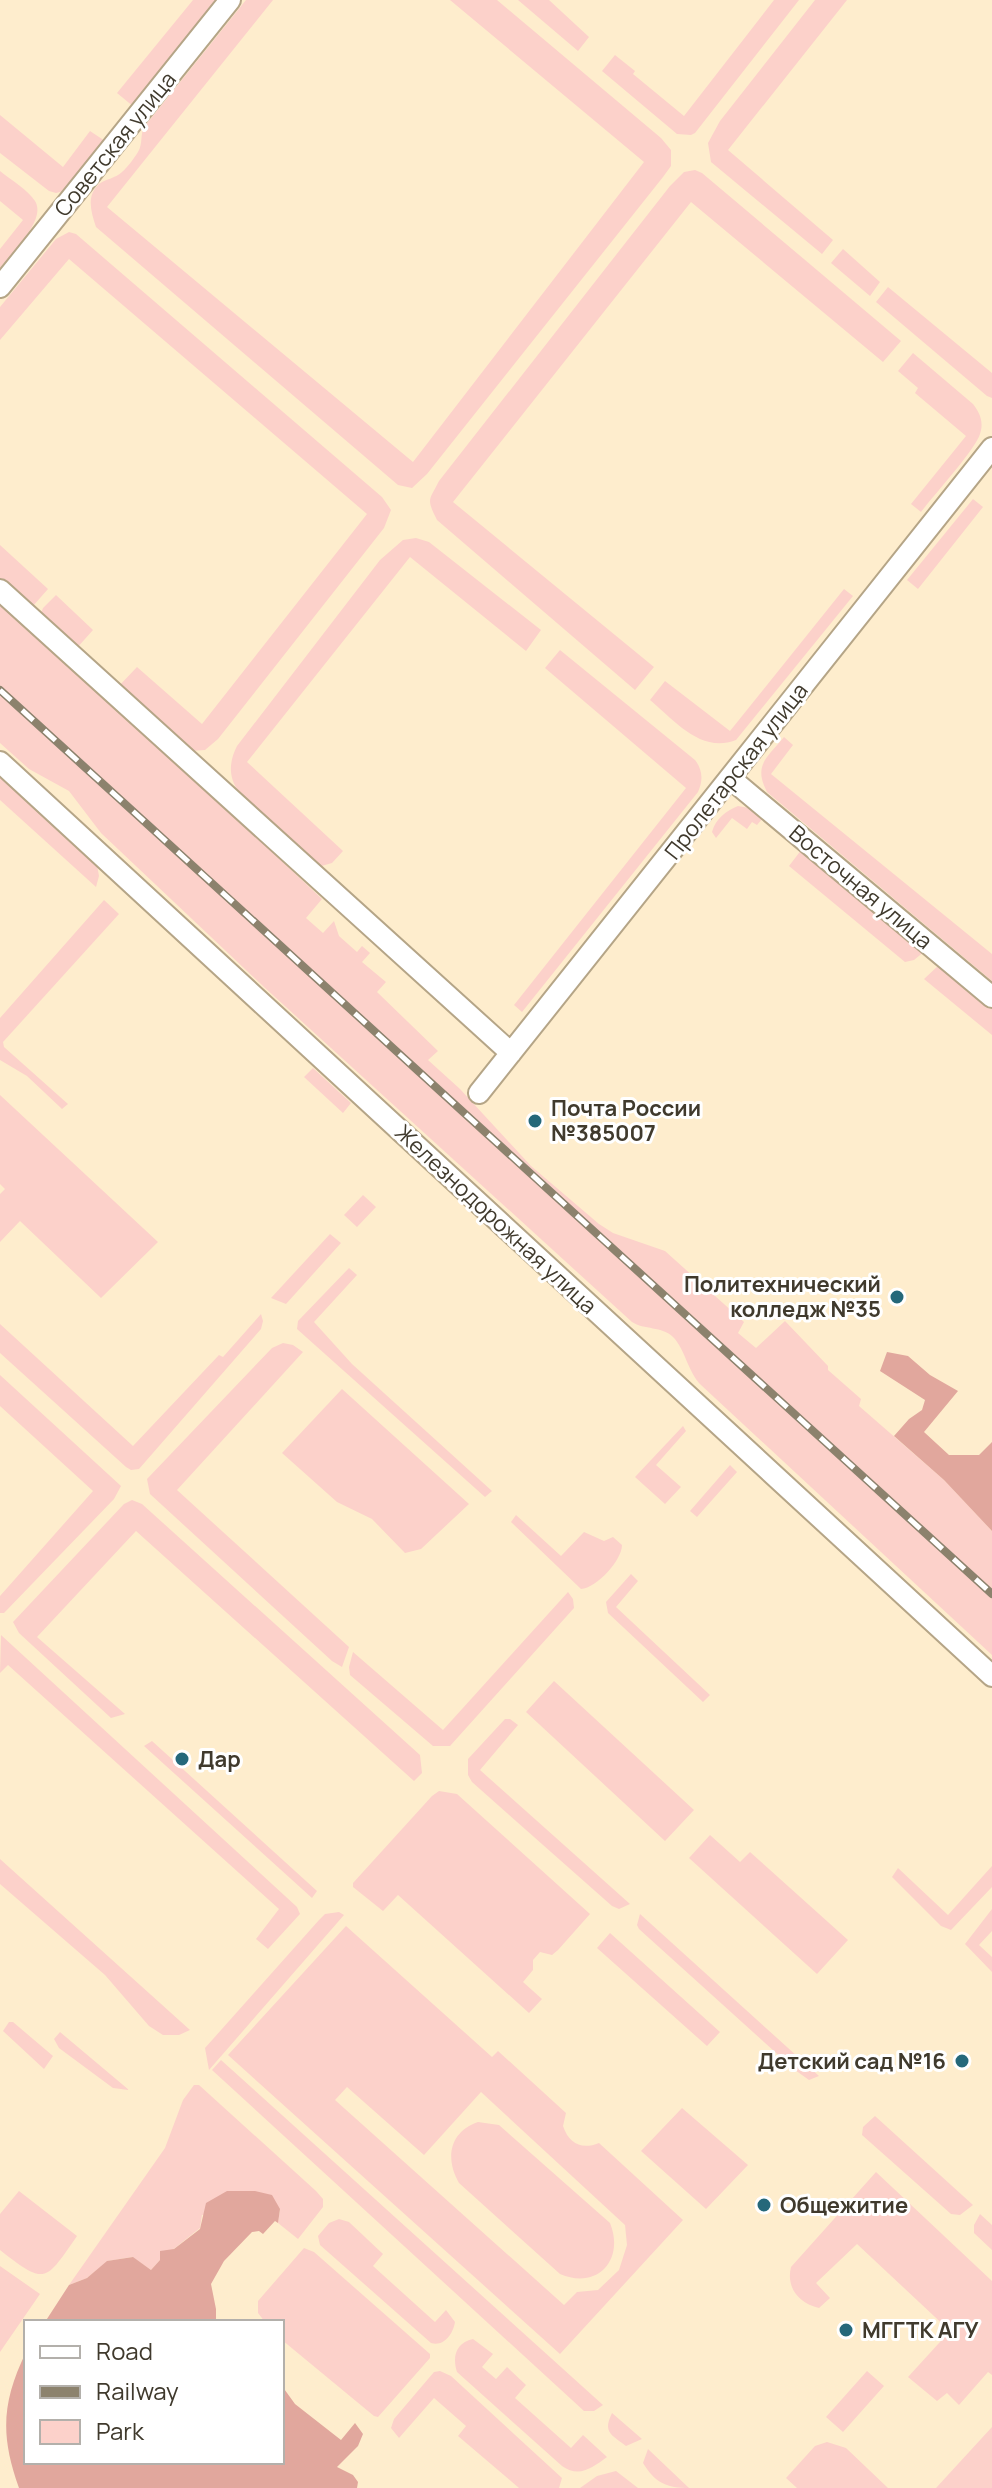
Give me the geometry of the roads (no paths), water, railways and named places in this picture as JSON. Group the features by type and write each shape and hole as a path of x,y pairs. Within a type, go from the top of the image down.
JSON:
{"street":[{"name":"Советская улица","path":"0,287 230,0"},
{"name":"Пролетарская улица","path":"479,1093 992,448"},
{"path":"0,590 511,1053"},
{"name":"Железнодорожная улица","path":"0,762 992,1676"},
{"name":"Восточная улица","path":"730,778 992,997"}],"railway":[{"path":"0,690 992,1594"}],"place":[{"name":"Почта России №385007","path":"535,1121"},
{"name":"Политехнический колледж №35","path":"897,1297"},
{"name":"Дар","path":"182,1759"},
{"name":"Детский сад №16","path":"962,2061"},
{"name":"Общежитие","path":"764,2205"},
{"name":"МГГТК АГУ","path":"846,2330"}]}
